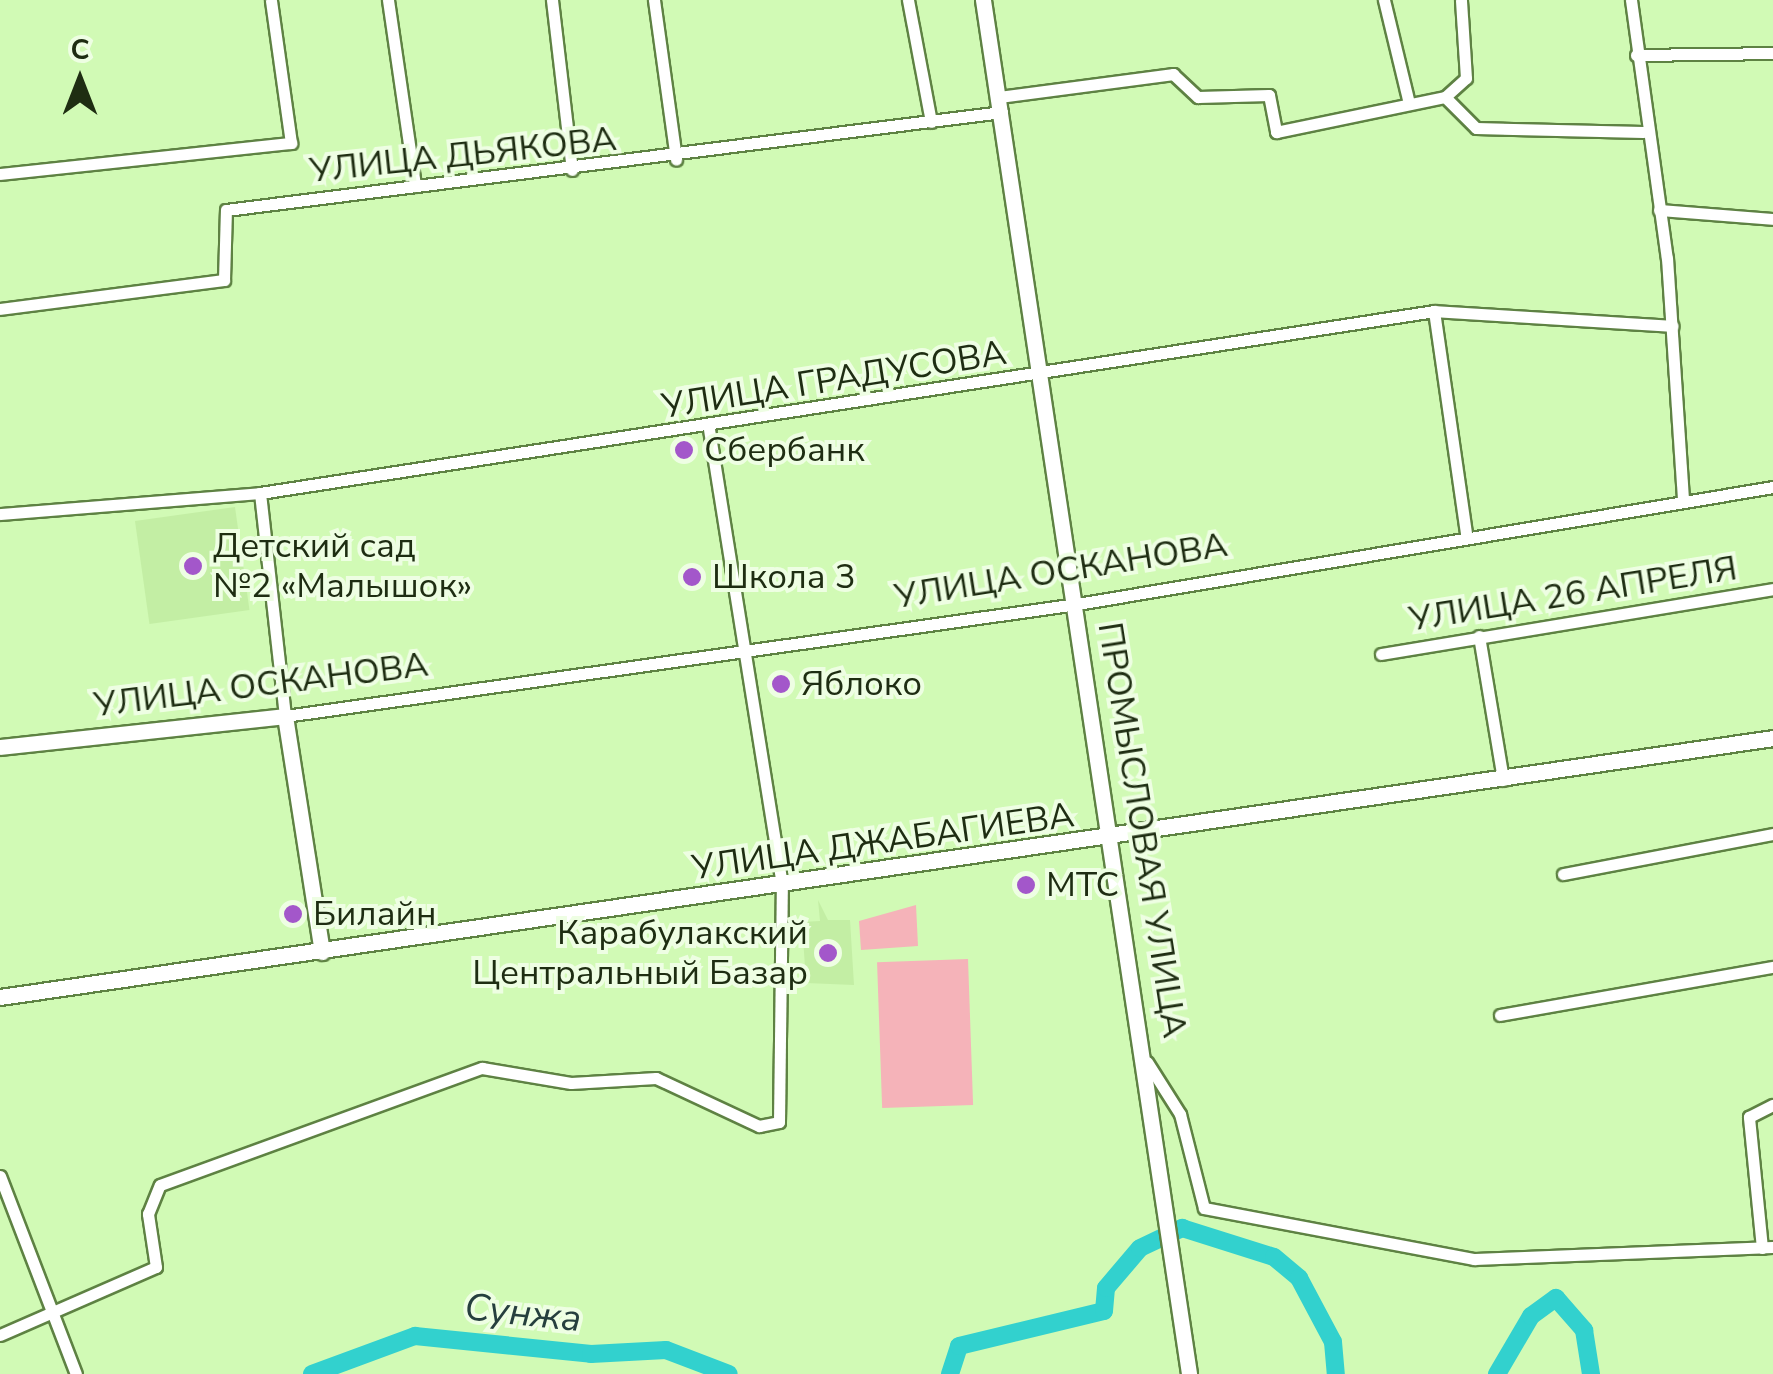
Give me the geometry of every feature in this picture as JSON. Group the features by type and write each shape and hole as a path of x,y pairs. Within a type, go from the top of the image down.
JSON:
{"main road":[{"name":"ПРОМЫСЛОВАЯ УЛИЦА","path":"983,0 1114,840 1189,1374"},
{"name":"УЛИЦА ОСКАНОВА","path":"0,747 285,716"},
{"path":"285,716 322,952"},
{"name":"УЛИЦА ДЖАБАГИЕВА","path":"0,998 1114,840 1773,738"}],"street":[{"path":"0,174 291,144 271,0"},
{"path":"388,0 415,186"},
{"path":"552,0 572,170"},
{"path":"654,0 676,158"},
{"path":"908,0 931,122"},
{"path":"1384,0 1409,103"},
{"path":"1461,0 1466,78 1445,97 1476,128 1643,132"},
{"path":"1632,0 1643,132 1659,210 1673,326 1683,500"},
{"path":"1636,56 1773,53"},
{"name":"УЛИЦА ДЬЯКОВА","path":"0,309 224,280 226,210 676,158 931,122 1000,104 1174,74 1198,97 1269,95 1276,132 1445,97"},
{"path":"1659,210 1773,219"},
{"path":"1434,311 1466,534"},
{"name":"УЛИЦА ГРАДУСОВА","path":"0,514 260,493 1044,375 1076,361 1434,311 1673,326"},
{"path":"0,1335 156,1267 148,1214 160,1185 482,1068 571,1083 656,1078 759,1126 779,1122 782,885 709,427"},
{"name":"УЛИЦА ОСКАНОВА","path":"285,716 1076,604 1466,534 1773,490"},
{"path":"260,493 285,716"},
{"name":"УЛИЦА 26 АПРЕЛЯ","path":"1381,654 1773,590"},
{"path":"1479,636 1503,780"},
{"path":"1563,874 1773,834"},
{"path":"1500,1016 1773,968"},
{"path":"1146,1062 1180,1114 1204,1208 1474,1259 1768,1248 1749,1117 1773,1105"},
{"path":"0,1176 76,1374"}],"shaded area":[{"name":"Детский сад №2 «Малышок»","path":"235,507 249,610 149,624 135,521"},
{"name":"Карабулакский Центральный Базар","path":"818,900 828,920 850,920 854,985 806,983 802,922 820,921"},
{"path":"916,905 918,946 861,950 859,921"},
{"path":"968,959 973,1105 882,1108 877,962"}],"waterway":[{"name":"Сунжа","path":"950,1374 959,1346 1104,1311 1106,1288 1140,1248 1182,1228 1274,1257 1299,1278 1333,1342 1336,1374"},
{"name":"Сунжа","path":"1497,1374 1531,1316 1556,1298 1584,1330 1591,1374"},
{"name":"Сунжа","path":"312,1374 415,1336 591,1354 666,1350 729,1374"}],"place":[{"name":"Сбербанк","path":"684,450"},
{"name":"Детский сад №2 «Малышок»","path":"193,566"},
{"name":"Школа 3","path":"692,577"},
{"name":"Яблоко","path":"781,684"},
{"name":"МТС","path":"1026,885"},
{"name":"Билайн","path":"293,914"},
{"name":"Карабулакский Центральный Базар","path":"828,953"}]}
